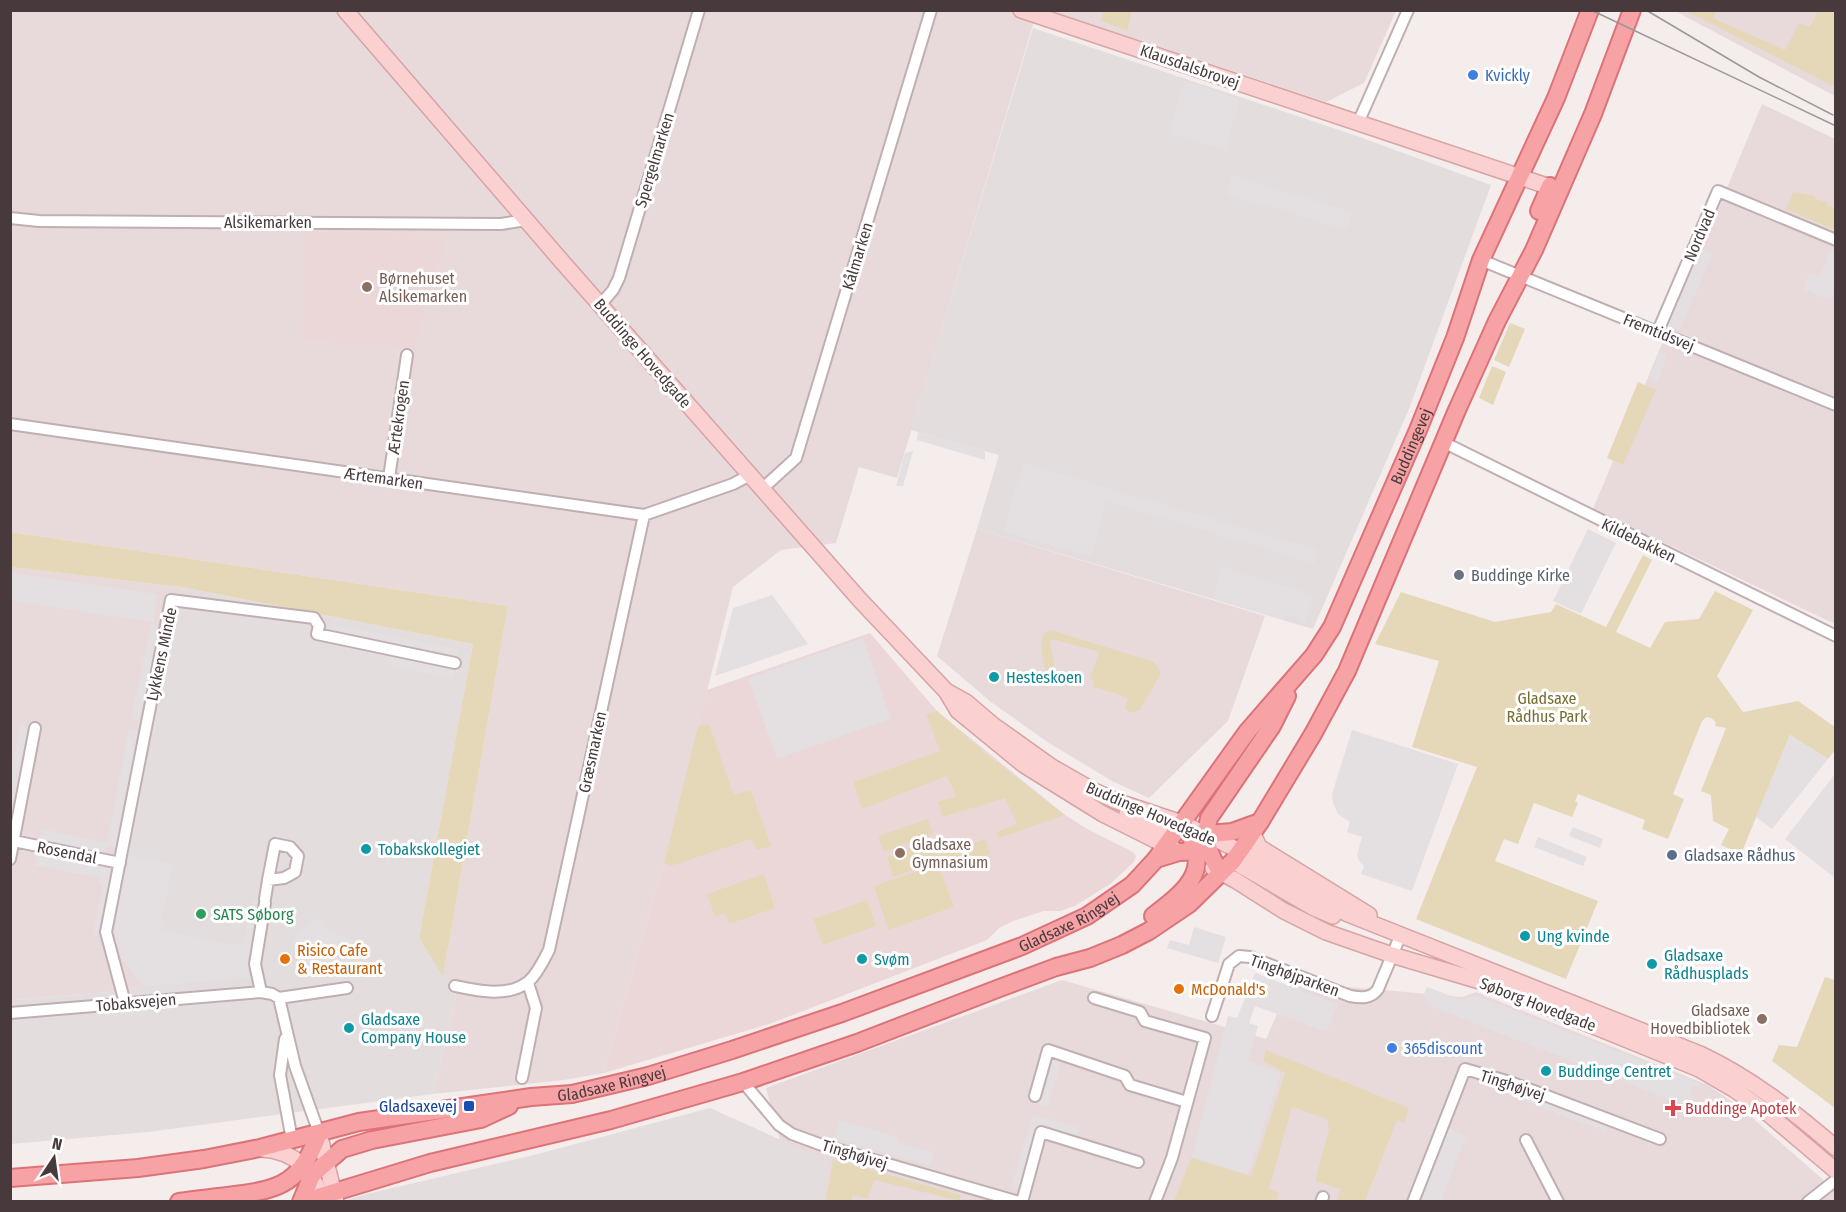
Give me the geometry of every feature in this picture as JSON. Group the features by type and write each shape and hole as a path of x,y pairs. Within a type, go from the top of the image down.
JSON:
{"main road":[{"name":"Buddingevej","path":"1186,845 1247,732 1314,655 1332,627 1447,359 1481,260 1556,98 1590,10"},
{"name":"Buddingevej","path":"1256,828 1313,734 1347,671 1443,442 1497,321 1534,250 1555,188 1593,114 1632,10"},
{"path":"1186,845 1207,826 1213,811 1272,726 1296,676"},
{"path":"1186,845 1256,828"},
{"name":"Gladsaxe Ringvej","path":"301,1202 328,1198 430,1163 611,1120 743,1082 868,1039 1056,967 1090,958 1149,931 1189,904 1232,861 1256,828"},
{"path":"1186,845 1232,861"},
{"path":"1090,958 1133,930 1184,890 1193,876 1186,845"},
{"name":"Gladsaxe Ringvej","path":"10,1178 138,1167 204,1159 260,1148 299,1162 319,1133 359,1122 531,1097 572,1094 648,1076 842,1013 1022,945 1087,916 1186,845"},
{"path":"299,1162 326,1161 350,1145 481,1119 531,1097"},
{"path":"179,1202 263,1192 279,1187 319,1133"},
{"path":"299,1162 301,1202"}],"street":[{"name":"Buddinge Hovedgade","path":"345,10 600,305 860,600 946,691 958,711 1024,765 1102,814 1232,861"},
{"name":"Spergelmarken","path":"600,305 613,290 619,278 699,10"},
{"name":"Kålmarken","path":"763,488 796,458 931,10"},
{"name":"Klausdalsbrovej","path":"1022,10 1555,188"},
{"path":"1358,123 1408,10"},
{"name":"Nordvad","path":"1658,331 1718,191 1836,240"},
{"name":"Alsikemarken","path":"10,218 39,221 501,224 526,220"},
{"name":"Fremtidsvej","path":"1481,260 1836,405"},
{"name":"Ærtekrogen","path":"389,478 407,355"},
{"name":"Ærtemarken","path":"10,424 644,515 733,484 750,475"},
{"name":"Kildebakken","path":"1443,442 1836,636"},
{"name":"Græsmarken","path":"528,983 540,968 549,950 644,515"},
{"name":"Lykkens Minde","path":"125,1003 106,932 171,600 314,618 319,626 317,634 455,663"},
{"name":"Buddinge Hovedgade","path":"946,691 966,702 993,725 1052,767 1116,801 1186,845"},
{"name":"Rosendal","path":"10,860 35,728"},
{"path":"1256,828 1259,847 1401,934 1392,955"},
{"name":"Rosendal","path":"14,841 120,862"},
{"name":"Søborg Hovedgade","path":"1232,861 1368,922 1725,1065 1774,1097 1836,1148"},
{"name":"Søborg Hovedgade","path":"1232,861 1316,928 1392,955 1500,988 1699,1069 1735,1090 1783,1125 1836,1171"},
{"path":"261,992 255,964 268,880"},
{"name":"Tinghøjparken","path":"1212,1016 1229,964 1237,957 1250,957 1359,998 1375,993 1392,955"},
{"path":"455,986 482,992 508,991 528,983 536,1008 522,1078"},
{"path":"328,1198 326,1161 319,1133 295,1066 279,999 347,988"},
{"name":"Tobaksvejen","path":"10,1013 261,992 272,994 279,999"},
{"path":"1094,998 1140,1012 1145,1021 1205,1038 1172,1158 1155,1202"},
{"path":"286,1033 280,1075 299,1162 328,1198"},
{"path":"1035,1096 1048,1050 1125,1076 1130,1085 1187,1102"},
{"name":"Tinghøjvej","path":"1413,1202 1465,1069 1510,1082 1660,1139"},
{"name":"Tinghøjvej","path":"743,1082 779,1125 792,1134 986,1197 1020,1202 1041,1132 1138,1162"},
{"path":"1735,1090 1782,1117 1836,1156"},
{"path":"1526,1140 1558,1202"},
{"path":"1808,1202 1836,1180"}],"shaded area":[{"path":"11,11 1037,11 897,478 859,467 836,543 781,550 733,587 666,855 604,1073 564,1080 433,1094 456,1001 455,986 443,977 508,606 11,532"},
{"path":"1052,11 1396,11 1364,83 1326,102"},
{"path":"1675,11 1835,11 1835,96"},
{"path":"1033,28 1354,135 1491,185 1409,409 1313,629 977,529 999,455 911,430"},
{"path":"1184,81 1240,99 1225,150 1169,134"},
{"path":"1762,104 1835,139 1835,624 1593,509"},
{"path":"1231,175 1352,212 1347,230 1226,194"},
{"name":"Børnehuset Alsikemarken","path":"303,232 448,234 415,348 302,340"},
{"path":"1700,248 1713,253 1680,330 1667,325"},
{"path":"1830,251 1836,253 1835,288 1831,300 1803,289 1809,273 1819,277"},
{"path":"1660,352 1668,355 1657,382 1649,379"},
{"path":"918,432 985,451 985,460 917,440"},
{"path":"913,451 903,486 896,486 905,453"},
{"path":"1023,463 1318,550 1315,564 1107,501 1091,556 1003,532"},
{"path":"977,529 1265,616 1228,721 1149,798 1112,781 1049,743 991,702 937,656"},
{"path":"1588,529 1616,543 1581,614 1553,601"},
{"path":"11,567 181,587 113,931 122,958 143,986 109,992 11,1000"},
{"path":"1222,567 1314,595 1304,624 1286,613 1284,620 1213,598"},
{"path":"11,573 157,594 153,622 11,601"},
{"path":"181,587 473,644 419,938 443,977 455,986 456,1001 433,1094 148,1132 11,1144 11,1000 109,992 142,986 122,958 113,931"},
{"path":"772,595 808,644 715,676 733,608"},
{"path":"151,624 159,626 140,721 131,719"},
{"path":"336,624 459,649 454,679 388,666 390,657 331,645"},
{"name":"Gladsaxe Gymnasium","path":"870,633 937,711 1065,815 1133,852 1136,856 1134,862 1110,884 1075,906 1060,911 1044,911 1013,921 999,928 987,940 772,1023 604,1073 666,855 707,690"},
{"path":"863,638 891,719 777,759 748,678"},
{"path":"20,724 29,727 11,818 11,771"},
{"path":"129,729 138,731 116,847 107,846 103,867 111,869 97,936 93,935 103,884 99,883 100,878 35,865 42,829 107,843"},
{"path":"1352,730 1458,764 1412,891 1361,874 1364,866 1357,855 1362,837 1347,832 1350,822 1338,814 1333,803 1332,794"},
{"path":"1790,735 1828,759 1772,829 1756,817"},
{"path":"1835,774 1835,878 1785,839"},
{"path":"1573,827 1603,839 1600,848 1569,836"},
{"path":"1538,837 1587,857 1583,866 1534,847"},
{"path":"128,855 173,863 160,930 242,946 252,900 260,902 248,969 249,978 143,986 122,958 113,931"},
{"path":"316,919 325,929 355,942 343,973 300,976 293,942 296,935"},
{"path":"1194,927 1226,937 1218,963 1167,948 1170,940 1189,945"},
{"path":"1255,973 1338,1005 1326,1032 1255,1006 1249,1023 1258,1026 1248,1061 1281,1073 1248,1174 1192,1157 1228,1016 1237,1018"},
{"path":"1062,980 1266,1039 1291,982 1462,997 1476,992 1708,1085 1741,1108 1835,1190 1835,1201 787,1201 780,1140 766,1088"},
{"path":"1427,987 1462,1000 1474,995 1701,1084 1690,1088 1696,1106 1691,1108 1428,1005 1424,994"},
{"path":"1053,1055 1062,1058 1048,1107 1039,1104"},
{"path":"1499,1082 1608,1123 1605,1132 1496,1090"},
{"path":"710,1108 830,1162 824,1201 344,1201 538,1154"},
{"path":"1033,1114 1079,1128 1077,1137 1039,1126 1020,1190 1011,1187"},
{"path":"839,1120 897,1137 900,1143 934,1152 930,1166 835,1138"},
{"path":"1449,1129 1466,1136 1441,1201 1421,1201"}],"green space":[{"path":"1104,10 1132,11 1127,31 1101,21"},
{"path":"1686,11 1717,11 1713,18 1785,50 1799,23 1810,27 1818,11 1835,11 1835,87"},
{"path":"1793,192 1815,196 1815,199 1827,202 1827,205 1835,208 1835,230 1786,209"},
{"path":"1510,323 1525,329 1509,367 1494,360"},
{"path":"1492,366 1506,372 1493,405 1479,398"},
{"path":"1638,382 1656,390 1623,465 1607,458"},
{"path":"11,532 508,606 443,977 419,938 473,644 181,587 11,567"},
{"name":"Gladsaxe Rådhus Park","path":"1643,555 1652,560 1616,632 1650,648 1665,622 1699,619 1715,591 1753,610 1717,676 1743,712 1798,701 1835,727 1835,750 1828,759 1790,735 1741,854 1721,845 1729,829 1713,821 1711,795 1701,791 1726,728 1715,726 1716,722 1711,718 1706,717 1702,721 1673,794 1684,799 1668,839 1642,829 1645,820 1578,794 1575,801 1578,803 1572,817 1534,803 1518,844 1504,839 1495,861 1598,901 1566,979 1416,919 1477,767 1412,747 1439,661 1375,644 1401,592 1495,622 1551,612 1556,604 1606,627"},
{"path":"1051,630 1154,662 1161,673 1140,710 1130,713 1125,708 1127,699 1093,687 1093,680 1090,679 1099,652 1052,639 1050,641 1055,669 1050,672 1045,669 1042,641 1046,632"},
{"path":"937,711 985,753 1065,815 999,838 997,832 1017,824 1005,798 943,817 938,802 956,796 947,776 862,809 853,782 940,751 926,714"},
{"path":"709,724 734,795 751,790 771,846 756,850 751,839 671,866 664,863 698,726"},
{"path":"928,819 933,834 884,852 878,836"},
{"path":"985,839 990,854 942,871 939,861 893,877 887,857 931,841 936,855"},
{"path":"938,864 954,907 888,930 874,886"},
{"path":"764,874 775,908 729,924 725,913 715,917 707,894"},
{"path":"867,900 876,926 823,945 813,919"},
{"path":"1825,977 1835,980 1835,1108 1772,1061 1779,1045 1797,1047"},
{"path":"1266,1050 1409,1108 1404,1123 1397,1120 1365,1201 1337,1201 1340,1189 1315,1181 1329,1129 1327,1119 1292,1107 1269,1189 1279,1193 1276,1201 1174,1201 1191,1158 1251,1176 1285,1073 1263,1061"},
{"path":"833,1159 960,1195 960,1201 874,1180 868,1199 853,1195 851,1201 826,1201"}],"tram line":[{"path":"1591,10 1836,126"},
{"path":"1646,10 1759,77 1833,115"}],"place":[{"name":"Kvickly","path":"1473,75"},
{"name":"Børnehuset Alsikemarken","path":"367,287"},
{"name":"Buddinge Kirke","path":"1459,575"},
{"name":"Hesteskoen","path":"994,677"},
{"name":"Tobakskollegiet","path":"366,849"},
{"name":"Gladsaxe Gymnasium","path":"900,853"},
{"name":"Gladsaxe Rådhus","path":"1672,855"},
{"name":"SATS Søborg","path":"201,914"},
{"name":"Ung kvinde","path":"1525,936"},
{"name":"Risico Cafe & Restaurant","path":"285,959"},
{"name":"Svøm","path":"862,959"},
{"name":"Gladsaxe Rådhusplads","path":"1652,964"},
{"name":"McDonald's","path":"1179,989"},
{"name":"Gladsaxe Hovedbibliotek","path":"1762,1019"},
{"name":"Gladsaxe Company House","path":"349,1028"},
{"name":"365discount","path":"1392,1048"},
{"name":"Buddinge Centret","path":"1546,1071"},
{"name":"Gladsaxevej","path":"469,1106"},
{"name":"Buddinge Apotek","path":"1673,1108"}]}
